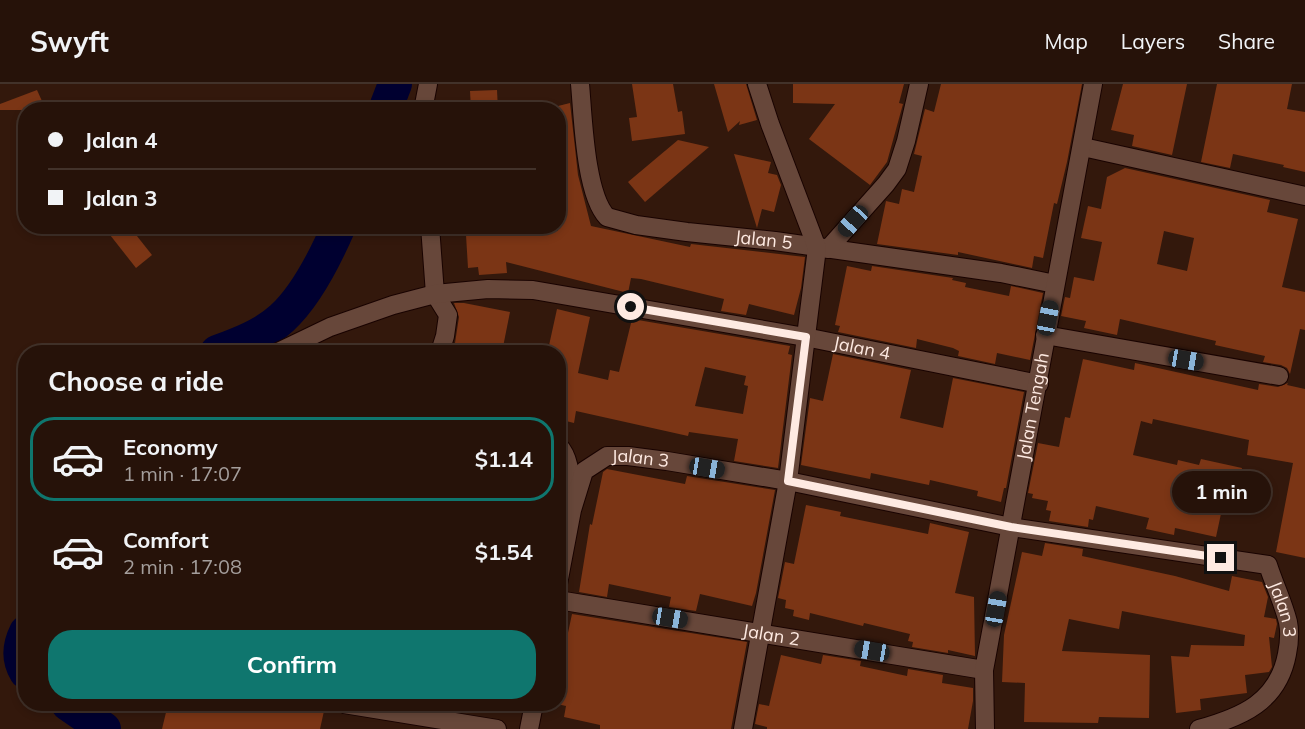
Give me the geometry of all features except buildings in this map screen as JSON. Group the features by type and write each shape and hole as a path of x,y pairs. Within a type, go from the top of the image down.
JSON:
{"street":[{"path":"425,102 428,84"},
{"name":"Jalan 5","path":"580,84 588,160 598,204 607,217 636,225 677,231 775,241 1001,273 1055,285"},
{"path":"743,729 788,481 806,337 822,249 770,124 757,84"},
{"path":"822,249 886,184 897,169 919,84"},
{"name":"Jalan Tengah","path":"985,729 984,670 1093,84"},
{"path":"1083,147 1305,196"},
{"path":"431,234 435,294 448,315 442,345"},
{"name":"Jalan 4","path":"293,345 330,327 393,305 435,294 488,289 533,290 806,337 1039,384"},
{"path":"1045,336 1279,376"},
{"name":"Jalan 3","path":"572,510 584,471 607,456 628,456 788,481 1011,527 1268,565 1288,624 1289,644 1285,663 1275,687 1258,705 1242,714 1228,721 1199,729"},
{"path":"566,458 570,473 572,510 566,542"},
{"name":"Jalan 2","path":"566,601 984,670"},
{"path":"387,711 497,729"},
{"path":"529,729 533,711"}],"waterway":[{"path":"388,102 395,84"},
{"path":"235,345 260,334 291,309 315,275 335,234"},
{"path":"78,711 104,729"}],"route":[{"path":"631,307 806,337 788,481 1011,527 1221,558"}]}
